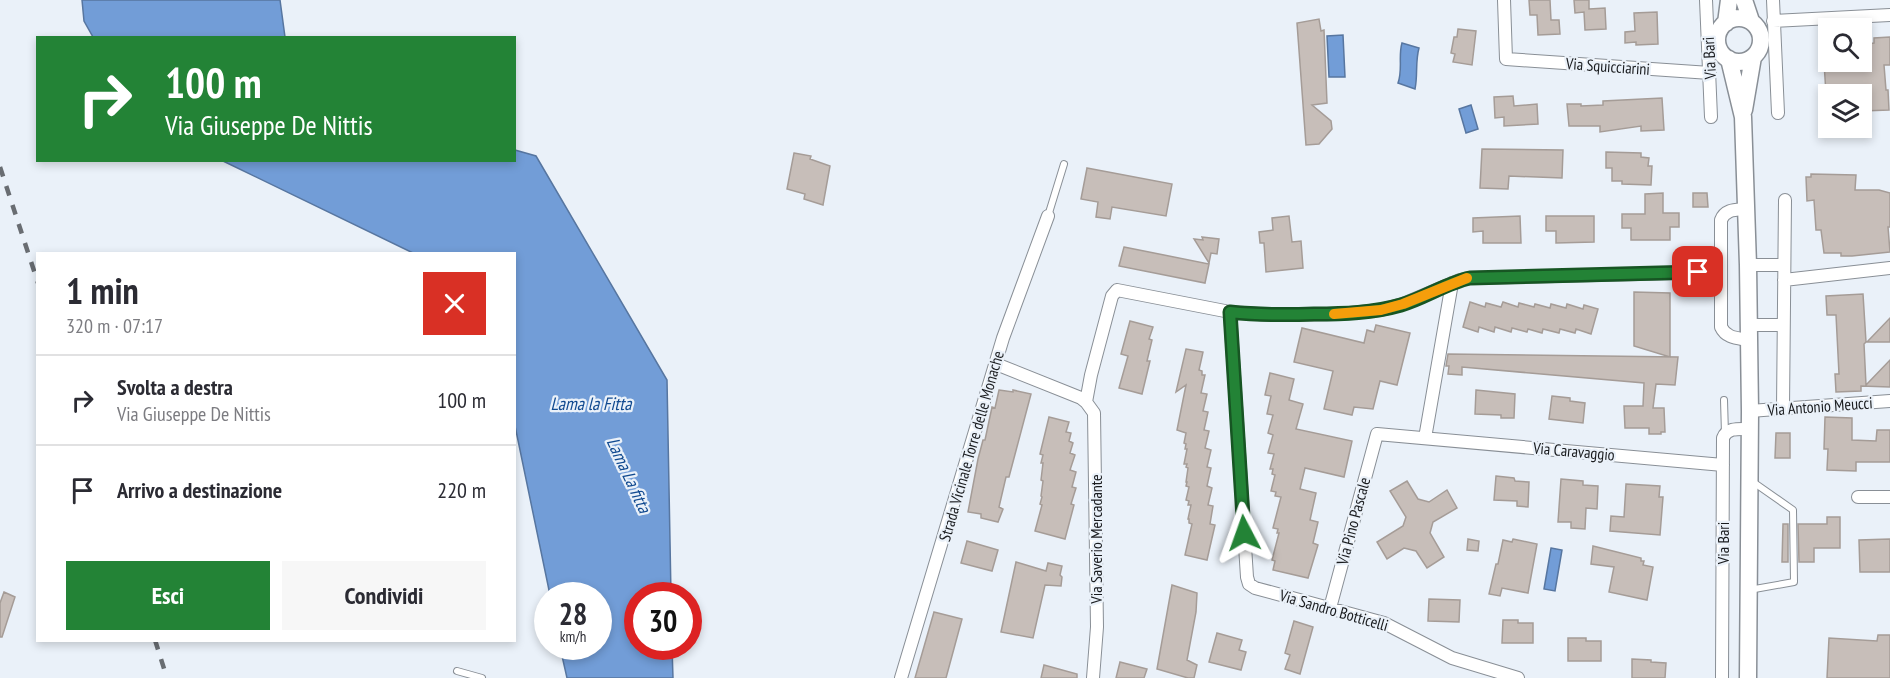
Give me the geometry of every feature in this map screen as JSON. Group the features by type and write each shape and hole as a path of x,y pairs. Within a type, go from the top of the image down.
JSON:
{"main road":[{"name":"Via Bari","path":"1726,23 1729,0"},
{"name":"Via Bari","path":"1744,0 1751,21 1768,39 1753,57 1742,62 1723,55 1713,43 1721,28 1738,18 1751,21"},
{"name":"Via Bari","path":"1748,678 1750,411 1743,117 1753,57"},
{"name":"Via Bari","path":"1729,59 1743,117"}],"street":[{"name":"Via Squicciarini","path":"1504,0 1506,59 1710,74"},
{"name":"Via Bari","path":"1706,0 1713,43 1710,74 1711,117"},
{"name":"Via Bari","path":"1773,0 1773,21 1768,39 1778,113"},
{"path":"1773,21 1890,15"},
{"path":"1783,408 1785,200"},
{"path":"1746,209 1727,211 1722,216 1721,327 1728,335 1783,325"},
{"name":"Strada Vicinale Torre delle Monache","path":"901,678 1011,315 1048,216"},
{"path":"1748,265 1784,265"},
{"path":"1784,280 1890,268"},
{"path":"996,364 1086,402 1112,296 1114,292 1122,290 1230,312 1284,315 1381,310 1470,278 1721,272"},
{"path":"1425,438 1452,283"},
{"name":"Via Sandro Botticelli","path":"1230,312 1249,584 1255,588 1384,622 1452,658 1518,678"},
{"name":"Via Antonio Meucci","path":"1750,411 1890,401"},
{"name":"Via Saverio Mercadante","path":"1086,402 1095,420 1097,627 1093,678"},
{"path":"1725,434 1729,430 1750,429"},
{"name":"Via Caravaggio","path":"1377,434 1723,465"},
{"name":"Via Pino Pascale","path":"1329,608 1377,434"},
{"name":"Via Bari","path":"1722,678 1725,434"},
{"path":"1858,497 1890,497"}],"lane":[{"path":"1048,216 1064,164"},
{"path":"1724,400 1725,434"},
{"path":"1749,480 1793,510 1794,582 1749,590"},
{"path":"457,671 482,678"}],"water":[{"path":"82,0 280,0 285,36 92,36 84,21"},
{"path":"1343,35 1345,77 1329,77 1327,36"},
{"path":"1402,43 1419,48 1415,89 1398,83"},
{"path":"1471,105 1478,129 1466,133 1459,109"},
{"name":"Lama la Fitta","path":"516,150 536,156 667,380 671,582 624,582 624,660 672,660 673,678 567,678 563,660 612,660 612,582 547,582 516,431 516,252 411,252 225,162 516,162"},
{"path":"1551,548 1562,550 1555,591 1544,589"}],"building":[{"path":"1529,0 1550,0 1551,20 1559,20 1560,34 1538,35 1537,15 1530,15"},
{"path":"1574,0 1589,0 1589,9 1605,8 1606,29 1585,30 1584,12 1575,13"},
{"path":"1657,12 1658,44 1625,43 1625,32 1635,31 1634,13"},
{"path":"1319,19 1321,31 1324,30 1327,103 1312,105 1331,121 1332,129 1319,144 1306,145 1297,23"},
{"path":"1458,29 1476,31 1472,65 1453,62 1455,54 1451,53"},
{"path":"1890,37 1890,65 1884,65 1889,110 1872,111 1872,84 1825,84 1825,72 1872,72 1874,38"},
{"path":"1513,96 1514,106 1537,104 1538,124 1504,126 1504,117 1495,118 1494,97"},
{"path":"1662,98 1664,130 1641,131 1641,126 1600,132 1600,126 1569,126 1567,104 1603,105 1603,101"},
{"path":"1482,149 1563,150 1562,178 1509,176 1508,189 1480,188"},
{"path":"1606,152 1641,153 1641,157 1649,158 1648,166 1652,166 1651,185 1622,184 1622,181 1612,181 1612,168 1606,168"},
{"path":"794,153 811,156 810,159 830,166 823,205 804,199 805,194 787,189"},
{"path":"1087,168 1172,184 1166,216 1112,207 1110,219 1096,217 1098,202 1081,199"},
{"path":"1811,174 1856,175 1855,190 1879,190 1890,193 1890,227 1888,227 1890,252 1852,256 1841,256 1841,253 1824,253 1821,230 1816,230 1814,200 1807,201 1806,177 1811,177"},
{"path":"1663,193 1663,213 1679,213 1679,227 1670,227 1670,240 1631,240 1631,228 1622,228 1622,214 1645,214 1645,194"},
{"path":"1693,193 1707,193 1708,207 1693,207"},
{"path":"1289,216 1292,242 1301,241 1303,268 1266,272 1264,243 1260,243 1259,232 1273,230 1272,218"},
{"path":"1520,216 1521,243 1483,243 1483,231 1473,232 1473,218"},
{"path":"1546,216 1594,216 1594,242 1556,243 1556,231 1546,231"},
{"path":"1202,237 1219,239 1217,254 1211,253 1209,263 1194,239 1203,240"},
{"path":"1124,247 1209,264 1205,283 1119,266"},
{"path":"1634,292 1670,293 1670,357 1634,346"},
{"path":"1863,294 1866,385 1890,360 1890,387 1861,386 1861,391 1836,392 1835,374 1839,374 1836,315 1827,315 1826,296"},
{"path":"1470,302 1485,307 1486,303 1501,307 1503,302 1518,307 1519,303 1550,308 1551,304 1566,308 1567,304 1583,309 1584,305 1598,309 1591,334 1576,329 1575,333 1560,329 1559,333 1543,329 1542,333 1512,328 1511,332 1495,327 1494,332 1479,327 1478,332 1463,327"},
{"path":"1890,318 1890,342 1867,342"},
{"path":"1130,321 1153,327 1149,339 1152,340 1147,361 1150,361 1142,394 1119,388 1128,356 1121,354"},
{"path":"1376,325 1410,333 1397,385 1380,381 1373,409 1354,407 1352,415 1324,409 1333,371 1294,362 1302,328 1364,343 1367,330 1374,332"},
{"path":"1186,349 1203,352 1199,370 1202,371 1202,375 1205,375 1201,393 1207,394 1203,411 1208,412 1204,430 1209,431 1205,448 1211,450 1207,467 1211,468 1207,486 1212,488 1208,505 1213,506 1210,524 1215,525 1207,560 1185,555 1192,524 1188,519 1191,505 1188,505 1189,501 1186,500 1189,487 1186,486 1188,468 1187,464 1184,464 1187,449 1184,443 1186,433 1177,430 1186,385 1176,392"},
{"path":"1448,354 1678,357 1675,385 1656,384 1653,408 1664,408 1665,432 1649,434 1649,428 1625,428 1624,406 1643,406 1644,383 1462,367 1462,375 1448,374 1449,366 1446,366"},
{"path":"1270,373 1294,379 1289,400 1303,404 1296,429 1352,441 1344,477 1305,468 1300,489 1316,493 1310,520 1318,522 1313,543 1318,545 1308,578 1273,570 1275,561 1272,560 1279,533 1277,533 1278,529 1273,528 1281,497 1275,496 1276,492 1271,491 1275,475 1272,474 1273,469 1270,469 1274,454 1268,453 1273,435 1268,433 1273,415 1267,414 1271,396 1265,395"},
{"path":"999,390 1031,394 1009,477 1006,477 999,507 1003,509 998,522 981,518 981,514 968,512 978,459"},
{"path":"1476,390 1515,394 1514,418 1475,414"},
{"path":"1552,396 1585,403 1583,423 1549,419"},
{"path":"1049,417 1069,422 1066,432 1071,433 1069,441 1073,443 1070,453 1075,455 1070,470 1076,472 1072,487 1076,488 1071,504 1074,505 1065,539 1035,531 1042,505 1040,504 1043,455 1040,454"},
{"path":"1825,417 1852,418 1852,440 1876,441 1877,430 1890,430 1890,462 1856,462 1856,471 1827,470 1828,449 1824,449"},
{"path":"1776,433 1790,433 1790,458 1775,458"},
{"path":"1496,476 1529,482 1528,507 1517,506 1517,501 1494,500"},
{"path":"1561,479 1583,481 1583,485 1598,486 1597,509 1586,508 1585,529 1571,528 1571,522 1558,522"},
{"path":"1407,481 1418,499 1429,502 1447,490 1457,508 1433,522 1430,533 1444,557 1427,568 1416,551 1404,548 1387,559 1377,542 1403,526 1406,517 1390,491"},
{"path":"1626,484 1660,486 1659,497 1663,497 1660,535 1610,531 1611,516 1624,517"},
{"path":"1827,517 1840,517 1840,548 1814,548 1814,562 1799,562 1798,524 1827,524"},
{"path":"1783,524 1788,524 1788,562 1782,562"},
{"path":"1468,539 1479,541 1478,551 1467,550"},
{"path":"1513,539 1537,544 1528,593 1502,588 1500,596 1489,594 1503,540 1512,542"},
{"path":"1890,539 1890,572 1860,572 1859,540"},
{"path":"967,541 998,550 992,571 961,563"},
{"path":"1593,546 1641,558 1641,561 1644,561 1643,565 1653,567 1647,600 1609,592 1614,567 1591,564"},
{"path":"1016,562 1046,571 1048,563 1062,566 1061,586 1045,585 1033,638 1001,632"},
{"path":"1172,585 1197,593 1196,612 1187,660 1197,665 1194,678 1157,669"},
{"path":"4,592 15,597 2,637 0,637 0,603"},
{"path":"1429,599 1460,600 1459,622 1428,621"},
{"path":"934,612 962,619 946,678 915,678"},
{"path":"1503,620 1533,623 1533,643 1502,643"},
{"path":"1294,621 1313,627 1300,674 1285,669 1290,655 1285,653"},
{"path":"1217,633 1242,640 1239,650 1246,652 1241,670 1209,662"},
{"path":"1878,635 1890,635 1890,678 1827,678 1829,638 1877,641"},
{"path":"1568,638 1601,641 1601,661 1568,661"},
{"path":"1632,659 1666,663 1665,678 1632,678"},
{"path":"1120,662 1147,669 1144,678 1116,678"},
{"path":"1044,665 1077,674 1077,678 1041,678"}],"railway":[{"path":"0,167 36,277"},
{"path":"156,642 167,678"}],"slow traffic":[{"path":"1334,314 1381,310 1425,296 1467,278"}],"route":[{"path":"1244,533 1230,312 1273,315 1356,313 1381,310 1470,278 1698,272"}],"water label":[{"name":"Lama La fitta","path":"629,475"}]}
